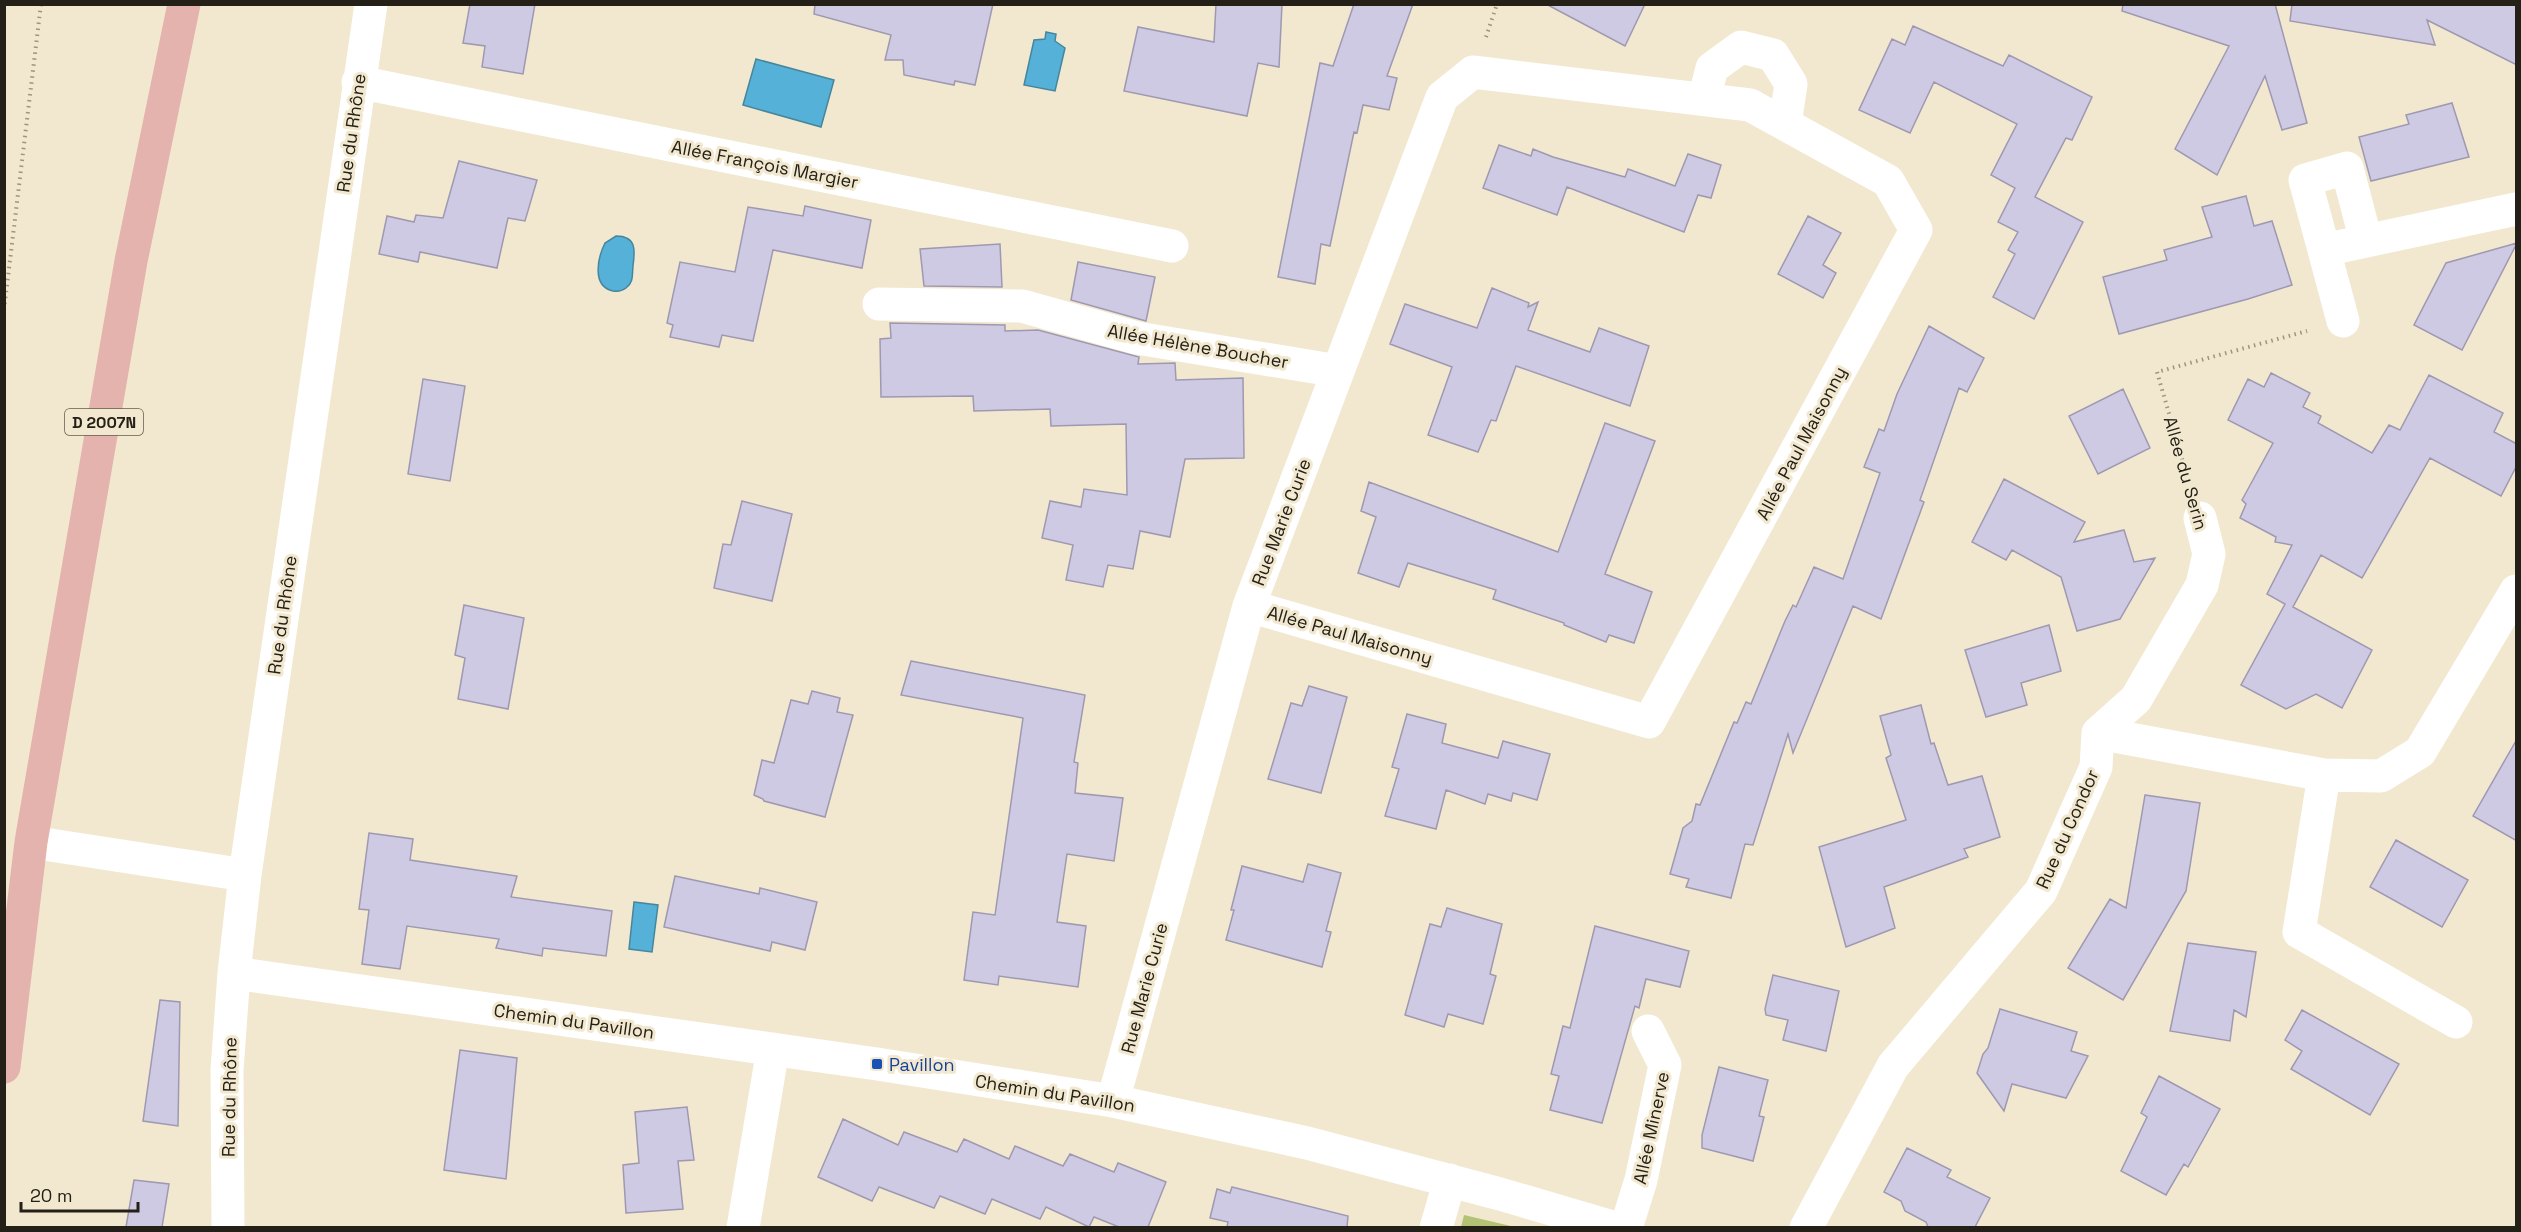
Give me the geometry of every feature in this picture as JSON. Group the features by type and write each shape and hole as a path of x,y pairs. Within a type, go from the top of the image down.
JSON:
{"main road":[{"name":"D 2007N","path":"4,1067 32,842 131,261 184,4"}],"street":[{"name":"Rue du Rhône","path":"228,1227 227,1070 234,973 245,875 371,4"},
{"path":"1704,99 1712,68 1742,47 1773,55 1791,84 1785,124"},
{"name":"Allée Paul Maisonny","path":"1249,606 1649,722 1916,230 1888,181 1750,105 1473,72"},
{"name":"Rue Marie Curie","path":"1113,1101 1249,606 1442,97 1473,72"},
{"name":"Allée François Margier","path":"358,82 1172,246"},
{"path":"2343,321 2305,180 2347,168 2366,241"},
{"path":"2324,250 2517,209"},
{"name":"Allée Hélène Boucher","path":"879,304 1022,306 1137,338 1338,371"},
{"name":"Allée du Serin","path":"2098,733 2136,699 2202,585 2208,554 2200,518"},
{"path":"2098,733 2324,776 2381,777 2420,752 2517,591"},
{"name":"Rue du Condor","path":"1806,1227 1893,1066 2041,891 2096,767 2098,733"},
{"path":"2324,776 2299,932 2456,1022"},
{"path":"32,842 245,875"},
{"name":"Chemin du Pavillon","path":"234,973 1113,1101 1307,1143 1450,1180 1616,1227"},
{"name":"Allée Minerve","path":"1626,1227 1641,1180 1665,1065 1648,1031"},
{"path":"743,1227 773,1050"},
{"path":"1436,1227 1450,1180"}],"path":[{"path":"4,310 41,4"},
{"name":"Allée du Serin","path":"2200,518 2157,372 2343,321"}],"green space":[{"path":"1464,1215 1515,1227 1461,1227"}],"water":[{"path":"1046,32 1056,34 1055,41 1065,48 1055,91 1024,85 1034,40 1045,39"},
{"path":"756,59 834,80 821,127 743,105"},
{"path":"616,236 631,242 634,255 629,286 620,291 606,288 601,283 598,270 605,243"},
{"path":"634,902 658,905 652,952 629,949"}],"building":[{"path":"470,4 535,4 523,74 482,67 485,46 463,43"},
{"path":"815,4 993,4 975,85 955,81 954,85 904,75 903,60 885,60 891,35 814,14"},
{"path":"1216,4 1282,4 1279,67 1258,63 1247,116 1124,91 1138,27 1214,42"},
{"path":"1354,4 1413,4 1387,76 1397,78 1389,110 1363,105 1357,133 1354,132 1330,246 1321,244 1315,284 1278,277 1320,63 1333,66"},
{"path":"1546,4 1645,4 1625,46"},
{"path":"2123,4 2275,4 2307,123 2282,130 2265,76 2217,175 2175,149 2229,46 2122,11"},
{"path":"2292,4 2517,4 2517,65 2427,20 2435,45 2290,21"},
{"path":"1913,26 2003,66 2009,55 2092,97 2072,140 2066,138 2035,197 2083,222 2034,319 1993,297 2015,254 2008,250 2018,232 1998,222 2015,188 1991,175 2017,124 1934,82 1910,133 1859,110 1892,39 1905,45"},
{"path":"2452,103 2469,157 2371,181 2359,137 2409,124 2406,115"},
{"path":"1499,145 1531,156 1533,149 1553,157 1625,177 1628,169 1675,186 1688,154 1721,165 1711,198 1698,195 1684,232 1567,187 1557,215 1483,188"},
{"path":"459,161 537,180 525,221 508,218 497,268 420,252 418,262 379,254 387,216 414,222 416,215 443,218"},
{"path":"2246,196 2254,226 2272,221 2292,285 2119,334 2103,277 2167,260 2164,250 2212,237 2202,207"},
{"path":"805,206 871,220 862,268 773,250 753,341 722,335 719,347 670,337 673,325 667,323 680,262 735,272 748,207 803,216"},
{"path":"1808,216 1841,233 1823,265 1836,273 1823,298 1778,274"},
{"path":"2517,243 2462,350 2414,325 2446,263"},
{"path":"1000,244 1002,287 924,286 920,249"},
{"path":"1078,262 1155,277 1146,321 1071,300"},
{"path":"1492,288 1529,303 1528,307 1538,302 1528,330 1590,352 1599,328 1649,346 1630,406 1516,366 1496,421 1491,420 1478,452 1428,435 1452,367 1390,344 1405,304 1477,328"},
{"path":"890,323 1005,325 1005,331 1038,330 1139,357 1138,364 1175,363 1176,380 1243,378 1244,458 1185,459 1170,537 1140,531 1133,569 1108,565 1103,587 1066,580 1073,545 1042,538 1050,501 1081,507 1084,489 1127,495 1126,424 1051,426 1050,409 974,411 973,396 881,397 880,339 891,338"},
{"path":"1929,326 1984,358 1967,392 1959,388 1920,500 1924,502 1881,619 1853,606 1793,753 1788,734 1753,845 1745,844 1731,898 1686,887 1689,879 1670,874 1683,828 1692,821 1696,804 1700,805 1734,722 1737,723 1746,702 1751,704 1785,621 1793,605 1796,607 1814,567 1843,579 1880,473 1864,467 1879,429 1884,431 1897,394"},
{"path":"2271,373 2310,393 2303,407 2321,416 2318,423 2372,453 2389,425 2400,430 2429,375 2503,413 2494,432 2517,444 2517,465 2501,496 2430,458 2362,578 2321,555 2293,607 2372,650 2342,708 2316,694 2286,709 2241,685 2285,604 2267,594 2292,545 2275,542 2276,537 2240,518 2246,504 2242,500 2273,443 2228,420 2248,379 2264,387"},
{"path":"423,379 465,386 450,481 408,474"},
{"path":"2123,389 2150,448 2098,474 2069,416"},
{"path":"1605,423 1655,441 1605,574 1652,592 1634,643 1609,635 1606,642 1564,625 1564,623 1493,599 1496,590 1408,563 1399,587 1358,573 1376,517 1361,511 1369,482 1558,552"},
{"path":"2004,479 2085,522 2074,542 2124,530 2134,562 2155,558 2120,619 2077,631 2061,577 2012,550 2006,560 1972,542"},
{"path":"742,501 792,514 772,601 714,588 723,544 731,545"},
{"path":"464,605 524,618 508,709 458,699 465,658 455,655"},
{"path":"2049,625 2061,671 2021,683 2027,705 1986,717 1965,650"},
{"path":"911,661 1085,695 1074,762 1078,763 1075,793 1123,798 1114,861 1067,854 1057,922 1086,926 1078,987 999,976 998,985 964,980 973,912 995,915 1023,718 901,695"},
{"path":"1309,686 1347,697 1321,793 1268,779 1291,703 1302,706"},
{"path":"812,691 840,698 837,712 853,715 825,817 764,801 754,795 762,760 774,763 791,700 808,704"},
{"path":"1921,705 1931,744 1934,743 1948,785 1982,776 2000,837 1964,849 1968,857 1884,887 1895,928 1846,947 1819,847 1906,820 1886,758 1891,755 1880,716"},
{"path":"1407,714 1446,724 1442,743 1498,758 1503,741 1550,754 1537,800 1513,793 1511,801 1488,794 1485,804 1446,790 1436,829 1385,816 1399,769 1392,767"},
{"path":"2517,739 2517,841 2473,816"},
{"path":"2145,795 2200,803 2186,891 2123,1000 2068,968 2110,899 2126,908"},
{"path":"369,833 413,839 410,860 517,876 511,897 612,911 606,956 543,948 542,956 496,948 499,939 407,926 400,969 362,964 369,910 359,909"},
{"path":"2396,840 2468,880 2442,927 2370,887"},
{"path":"1308,864 1341,873 1326,931 1331,932 1322,967 1226,940 1242,866 1303,882"},
{"path":"675,876 759,894 760,888 817,902 805,950 772,942 770,951 664,927"},
{"path":"1447,908 1502,924 1490,974 1496,976 1483,1024 1448,1014 1444,1027 1405,1015 1430,924 1441,927"},
{"path":"1595,926 1689,951 1680,987 1646,979 1639,1008 1635,1006 1602,1123 1550,1110 1559,1076 1551,1074 1563,1026 1570,1028"},
{"path":"2188,943 2256,952 2246,1017 2234,1010 2230,1041 2170,1031"},
{"path":"1773,975 1839,991 1826,1051 1783,1040 1788,1020 1766,1015 1765,1009"},
{"path":"160,1000 180,1002 178,1126 143,1121"},
{"path":"2000,1009 2077,1032 2071,1051 2088,1056 2066,1098 2012,1084 2004,1111 1977,1073 1983,1054 1988,1048"},
{"path":"2302,1010 2399,1064 2370,1115 2291,1069 2302,1051 2285,1040"},
{"path":"460,1050 517,1058 506,1179 444,1170"},
{"path":"1719,1067 1768,1080 1759,1116 1764,1117 1753,1161 1702,1148 1702,1135"},
{"path":"2159,1076 2220,1109 2188,1167 2184,1164 2166,1195 2121,1171 2147,1117 2141,1113"},
{"path":"687,1107 694,1160 678,1161 683,1209 626,1213 623,1165 639,1163 635,1112"},
{"path":"843,1119 898,1145 904,1132 957,1152 964,1139 1009,1159 1015,1146 1063,1166 1070,1154 1114,1172 1118,1163 1166,1182 1148,1227 1119,1227 1094,1217 1089,1227 1046,1207 1040,1219 992,1199 985,1214 940,1196 934,1208 879,1187 872,1201 818,1177"},
{"path":"1907,1148 1951,1170 1947,1177 1990,1198 1975,1227 1928,1227 1926,1222 1905,1211 1901,1201 1884,1192"},
{"path":"134,1180 169,1184 162,1227 126,1227"},
{"path":"1232,1187 1348,1216 1347,1227 1227,1227 1228,1222 1210,1218 1217,1189 1230,1193"}],"place":[{"name":"Pavillon","path":"877,1064"}]}
